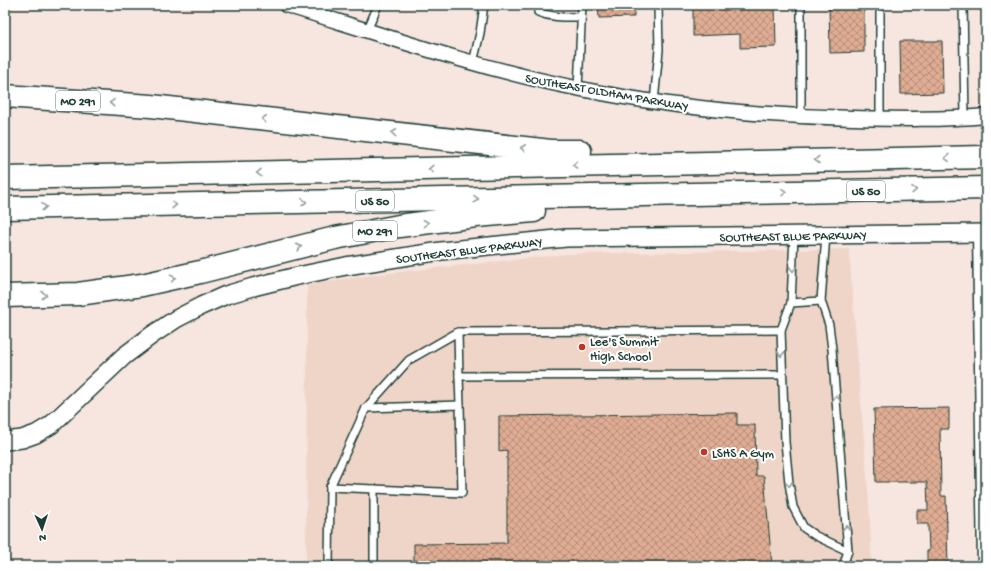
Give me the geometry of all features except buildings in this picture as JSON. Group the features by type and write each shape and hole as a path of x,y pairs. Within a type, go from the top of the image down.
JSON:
{"highway":[{"name":"MO 291","path":"5,96 151,106 551,151 754,150 768,161"},
{"path":"5,178 986,157"},
{"name":"US 50","path":"5,208 986,188"},
{"name":"MO 291","path":"5,296 78,294 142,285 335,238 407,225 476,216 564,208 731,205 745,193"}],"street":[{"name":"SOUTHEAST OLDHAM PARKWAY","path":"286,5 473,63 578,88 654,102 745,112 802,116 880,119 965,118 986,116"},
{"name":"SOUTHEAST BLUE PARKWAY","path":"5,441 22,439 36,434 51,425 124,356 152,334 200,306 226,295 253,287 346,266 495,244 566,238 983,233"},
{"path":"983,233 985,566"}],"lane":[{"path":"367,30 378,5"},
{"path":"473,63 480,33 484,5"},
{"path":"578,88 582,5"},
{"path":"654,102 659,50 658,5"},
{"path":"801,5 802,116"},
{"path":"963,5 965,118"},
{"path":"538,9 544,14 562,18 581,17"},
{"path":"880,13 880,119"},
{"path":"794,235 791,303 781,330 788,482 793,507 804,528 816,536 848,551"},
{"path":"826,235 821,301 829,325 832,350 848,551 843,566"},
{"path":"791,303 821,301"},
{"path":"329,566 330,487 366,408 409,360 458,332 781,330"},
{"path":"330,487 462,493 458,332"},
{"path":"459,376 782,375"},
{"path":"366,408 460,405"},
{"path":"374,489 374,566"}],"shaded area":[{"name":"Lee's Summit High School","path":"849,249 869,502 872,566 306,566 307,285 379,274 567,254"}],"place":[{"name":"Lee's Summit High School","path":"582,347"},
{"name":"LSHS A Gym","path":"704,452"}]}
